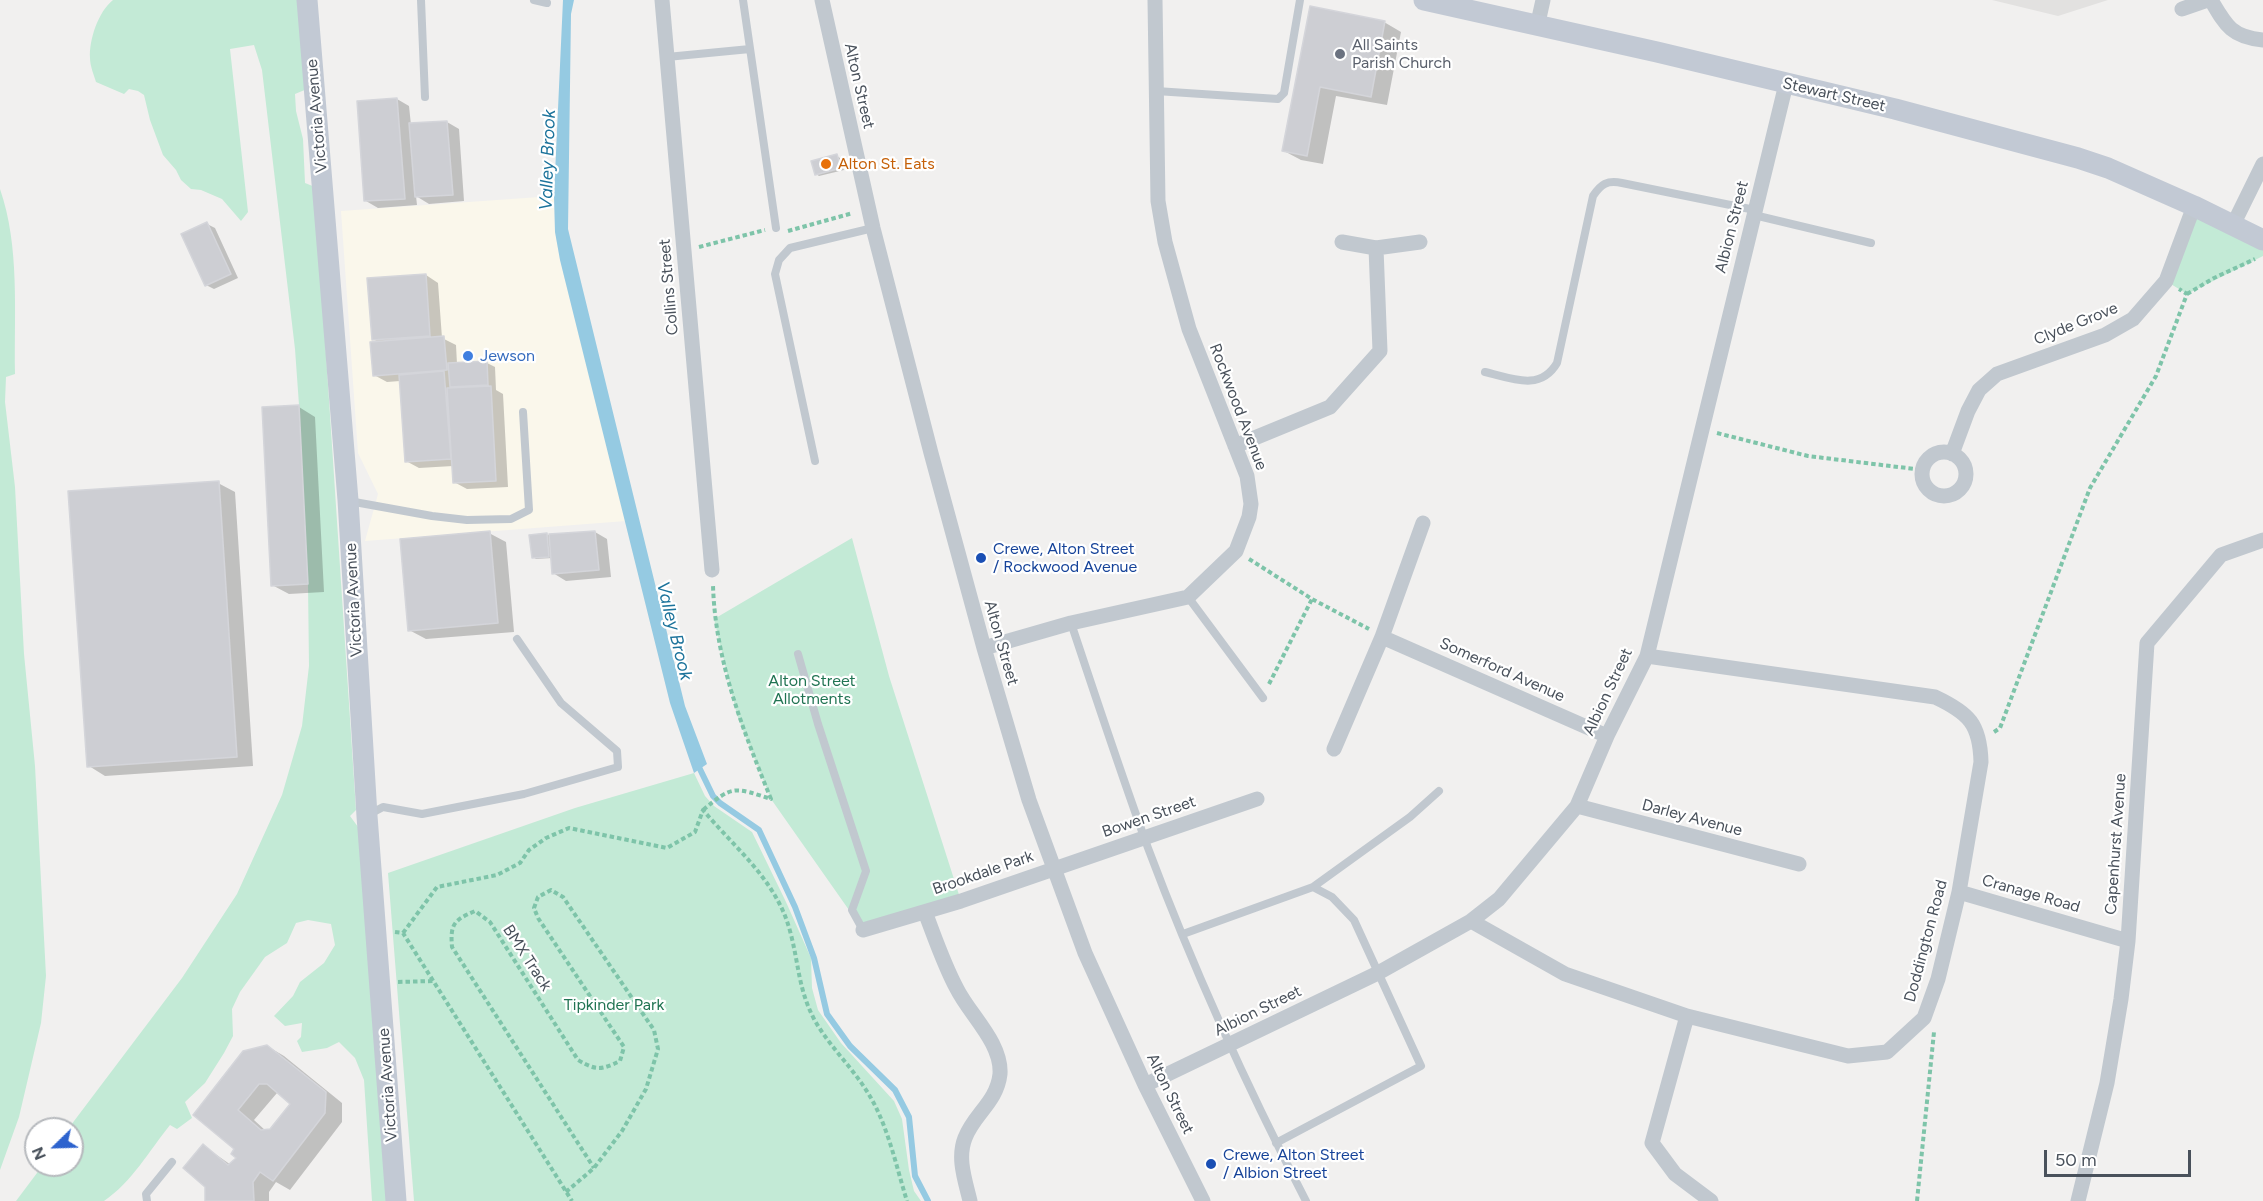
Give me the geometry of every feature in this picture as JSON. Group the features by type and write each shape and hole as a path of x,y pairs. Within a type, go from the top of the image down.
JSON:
{"street":[{"name":"Victoria Avenue","path":"307,0 348,500 366,808 396,1201"},
{"name":"Collins Street","path":"662,0 712,570"},
{"name":"Alton Street","path":"822,0 868,209 984,648 1029,800 1085,953 1145,1085 1203,1201"},
{"name":"Rockwood Avenue","path":"1155,0 1158,201 1165,242 1189,329 1247,476 1251,504 1245,532 1236,551 1188,597"},
{"name":"Stewart Street","path":"1424,0 1537,27 1658,52 1895,109 2078,158 2108,168 2194,206 2263,240"},
{"path":"1537,27 1543,0"},
{"path":"2182,9 2209,0 2234,33 2247,39 2263,40"},
{"name":"Albion Street","path":"1145,1085 1378,973 1471,921 1498,899 1577,806 1607,736 1647,656 1786,84"},
{"path":"2232,225 2263,164"},
{"name":"Clyde Grove","path":"1952,454 1968,411 1979,390 1997,374 2105,335 2133,320 2166,281 2194,206"},
{"path":"1342,242 1376,248 1420,242"},
{"path":"1235,446 1330,407 1380,351 1376,248"},
{"path":"1938,453 1952,454 1962,462 1965,469 1965,480 1956,492 1949,495 1932,492 1923,480 1923,470 1926,461 1932,456 1938,453"},
{"path":"1334,749 1382,637 1423,523"},
{"name":"Capenhurst Avenue","path":"2078,1201 2108,1083 2121,999 2128,941 2147,643 2221,555 2263,540"},
{"path":"984,648 1071,623 1188,597"},
{"name":"Somerford Avenue","path":"1382,637 1607,736"},
{"path":"1647,656 1935,697 1958,708 1973,725 1981,742"},
{"name":"Doddington Road","path":"1471,921 1565,974 1687,1016 1848,1056 1887,1052 1924,1018 1938,979 1959,892 1981,762 1981,742"},
{"name":"Bowen Street","path":"1053,868 1257,799"},
{"name":"Darley Avenue","path":"1577,806 1799,864"},
{"name":"Brookdale Park","path":"863,930 925,912 1053,868"},
{"name":"Cranage Road","path":"1959,892 2128,941"},
{"name":"Brookdale Park","path":"925,912 956,987 967,1008 992,1042 998,1057 1000,1071 998,1088 965,1137 962,1149 961,1164 970,1201"},
{"path":"1687,1016 1652,1143 1675,1174 1711,1201"}],"lane":[{"path":"421,0 425,97"},
{"path":"534,0 547,3"},
{"path":"743,0 776,228"},
{"path":"1156,91 1278,99 1284,93 1300,0"},
{"path":"668,57 750,49"},
{"path":"1485,372 1526,382 1547,376 1552,371 1557,363 1593,196 1601,185 1610,181 1754,213 1871,243"},
{"path":"815,460 776,274 779,260 790,248 873,228"},
{"path":"348,500 455,519 512,519 529,510 523,412"},
{"path":"1188,597 1263,698"},
{"path":"1071,623 1145,837 1182,934 1276,1143 1306,1201"},
{"path":"366,808 383,807 422,814 524,794 618,767 617,751 561,703 517,639"},
{"path":"798,654 818,724 866,871 852,910 863,930"},
{"path":"1182,934 1313,887 1410,817 1438,791"},
{"path":"1276,1143 1421,1066 1354,920 1332,897 1313,887"},
{"path":"147,1201 146,1194 172,1162"}],"path":[{"path":"684,251 776,228 784,232 868,209"},
{"path":"1981,742 2000,728 2090,488 2156,376 2187,294 2214,278 2263,256"},
{"path":"2166,281 2187,294"},
{"path":"1702,429 1808,456 1923,470"},
{"path":"1236,551 1312,599 1382,637"},
{"path":"403,933 437,887 496,875 520,863 529,850 546,838 569,828 667,848 695,832 703,810 723,793 739,789 771,798 737,715 714,619 712,570"},
{"path":"1263,698 1312,599"},
{"path":"703,810 758,870 777,901 790,930 799,983 807,1003 828,1040 854,1070 870,1096 881,1120 908,1201"},
{"name":"BMX Track","path":"551,890 563,897 654,1030 658,1049 646,1089 621,1131 594,1168 452,947 450,930 459,918 475,911 490,922 578,1060 594,1069 607,1067 620,1061 624,1047 538,918 534,908 538,897 551,890"},
{"path":"376,930 403,933"},
{"path":"403,933 572,1201"},
{"path":"380,983 434,981"},
{"path":"1917,1201 1935,1022"},
{"path":"566,1192 594,1168"}],"shaded area":[{"path":"1992,0 2108,0 2058,16"},
{"name":"Jewson","path":"554,196 555,232 560,260 626,521 365,541 378,494 358,453 341,211"}],"green space":[{"path":"113,0 299,0 307,89 295,94 296,111 303,139 305,183 315,187 356,810 350,816 361,831 388,1201 372,1201 364,1080 355,1058 339,1042 327,1048 302,1052 297,1041 301,1037 302,1023 285,1026 274,1016 293,996 300,982 324,963 335,945 331,924 308,920 296,923 287,943 265,957 240,992 232,1009 233,1036 205,1083 185,1102 192,1118 177,1129 170,1125 123,1185 104,1201 16,1201 34,1177 84,1177 84,1117 77,1117 182,978 237,894 282,795 302,726 309,666 308,584 295,349 262,70 254,45 230,49 248,212 241,221 222,199 201,190 191,189 181,180 163,155 150,120 144,95 129,89 124,94 96,82 90,61 91,43 99,19"},
{"path":"0,189 11,234 13,257 15,374 6,377 5,402 15,487 24,654 35,766 46,976 41,1023 19,1117 0,1170"},
{"path":"2191,213 2263,249 2263,256 2187,294 2166,281"},
{"name":"Alton Street Allotments","path":"852,538 889,676 961,901 863,930 771,799 737,715 714,619"},
{"name":"Tipkinder Park","path":"694,773 705,796 714,806 752,832 811,958 812,988 818,1010 841,1043 894,1101 902,1119 914,1191 921,1201 414,1201 388,873 575,808"}],"water":[{"path":"563,0 574,0 571,14 568,229 685,706 707,764 694,773 670,703 555,232 554,196"}],"building":[{"name":"All Saints Parish Church","path":"1310,6 1385,21 1371,97 1320,87 1307,156 1282,151"},
{"path":"397,98 405,199 364,201 357,101"},
{"path":"447,121 453,195 415,197 409,123"},
{"name":"Alton St. Eats","path":"837,154 841,168 815,175 811,161"},
{"path":"207,222 231,274 205,286 181,234"},
{"path":"426,274 430,336 372,340 367,278"},
{"path":"444,336 447,370 373,376 370,342"},
{"path":"487,361 488,385 450,387 448,363"},
{"path":"444,371 451,459 405,462 399,375"},
{"path":"491,386 496,481 453,483 447,388"},
{"path":"299,405 308,584 271,586 262,407"},
{"path":"219,481 237,757 87,767 68,491"},
{"path":"490,531 498,623 408,631 400,539"},
{"path":"595,531 599,570 552,574 549,534"},
{"path":"547,533 549,557 532,558 529,535"},
{"path":"267,1045 326,1092 325,1113 273,1181 260,1172 253,1182 254,1201 205,1201 205,1187 183,1168 203,1144 228,1165 236,1158 231,1154 234,1149 193,1115 243,1051","holes":["259,1084 267,1084 290,1104 270,1129 261,1130 238,1110"]}],"waterway":[{"name":"Valley Brook","path":"697,763 713,796 759,830 795,907 814,958 827,1014 850,1046 895,1090 909,1117 915,1176 928,1201"}],"place":[{"name":"All Saints Parish Church","path":"1340,54"},
{"name":"Alton St. Eats","path":"826,164"},
{"name":"Jewson","path":"468,356"},
{"name":"Crewe, Alton Street / Rockwood Avenue","path":"981,558"},
{"name":"Crewe, Alton Street / Albion Street","path":"1211,1164"}]}
